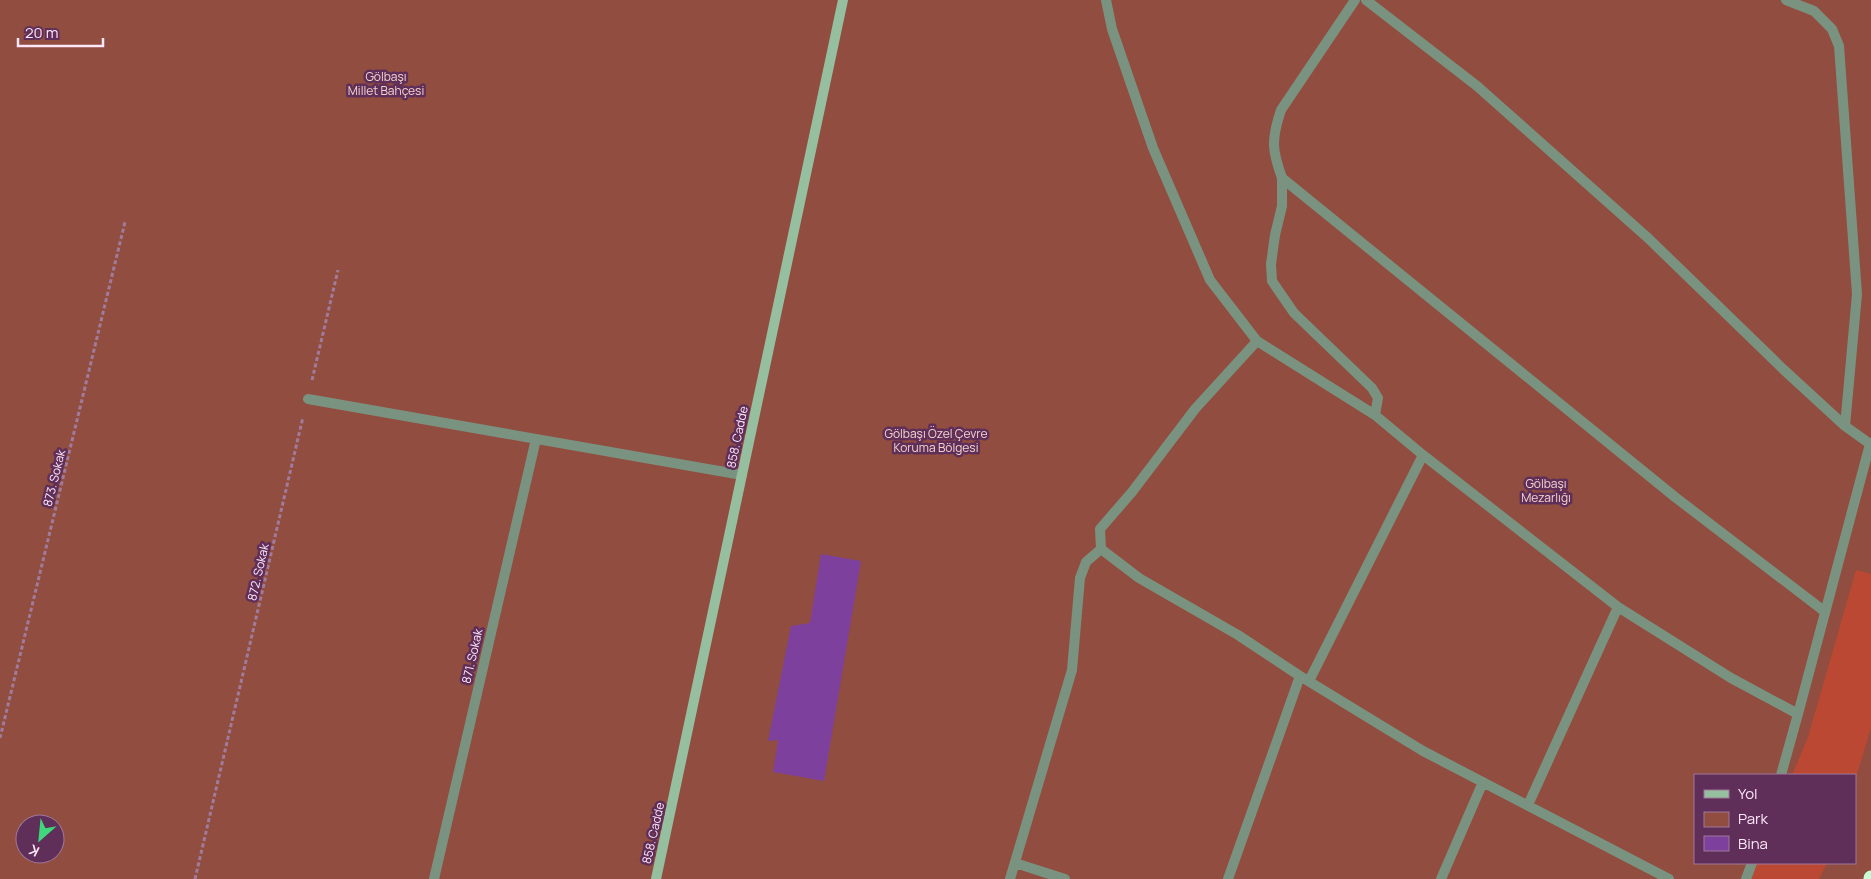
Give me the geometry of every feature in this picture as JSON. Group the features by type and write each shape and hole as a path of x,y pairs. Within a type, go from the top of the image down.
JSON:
{"street":[{"name":"858. Cadde","path":"656,879 843,0"},
{"path":"1106,0 1112,29 1153,148 1210,280 1258,341 1375,415 1423,455 1618,607 1731,678 1798,714"},
{"path":"1355,0 1281,110 1276,126 1273,152 1282,178 1282,206 1271,264 1272,281 1294,313 1372,388 1378,398 1375,415"},
{"path":"1366,0 1477,86 1507,112 1648,238 1783,369 1845,426 1870,443 1781,774"},
{"path":"1786,0 1814,11 1832,29 1839,46 1857,294 1845,426"},
{"path":"1282,178 1675,497 1824,611"},
{"path":"1258,341 1195,409 1132,492 1100,529 1101,549 1139,578 1238,634 1300,676 1423,751 1669,879"},
{"path":"308,399 742,476"},
{"name":"871. Sokak","path":"434,879 536,439"},
{"path":"1309,681 1423,455"},
{"path":"1010,879 1072,670 1080,578 1086,562 1101,549"},
{"path":"1528,805 1618,607"},
{"path":"1228,879 1300,676"},
{"path":"1441,879 1483,782"},
{"path":"1015,863 1065,879"},
{"path":"1746,879 1752,864"}],"path":[{"name":"873. Sokak","path":"0,738 125,222"},
{"name":"872. Sokak","path":"195,879 338,270"}],"green space":[{"name":"Gölbaşı Özel Çevre Koruma Bölgesi","path":"0,0 1871,0 1871,879 0,879"}],"shaded area":[{"path":"1856,570 1871,574 1871,728 1856,778 1856,774 1792,774 1808,737"},
{"path":"1756,864 1826,864 1819,879 1749,879"}],"building":[{"path":"821,554 861,561 824,781 773,772 778,740 768,741 791,626 810,623"}],"park label":[{"name":"Gölbaşı Millet Bahçesi","path":"386,83"},
{"name":"Gölbaşı Mezarlığı","path":"1546,490"}]}
